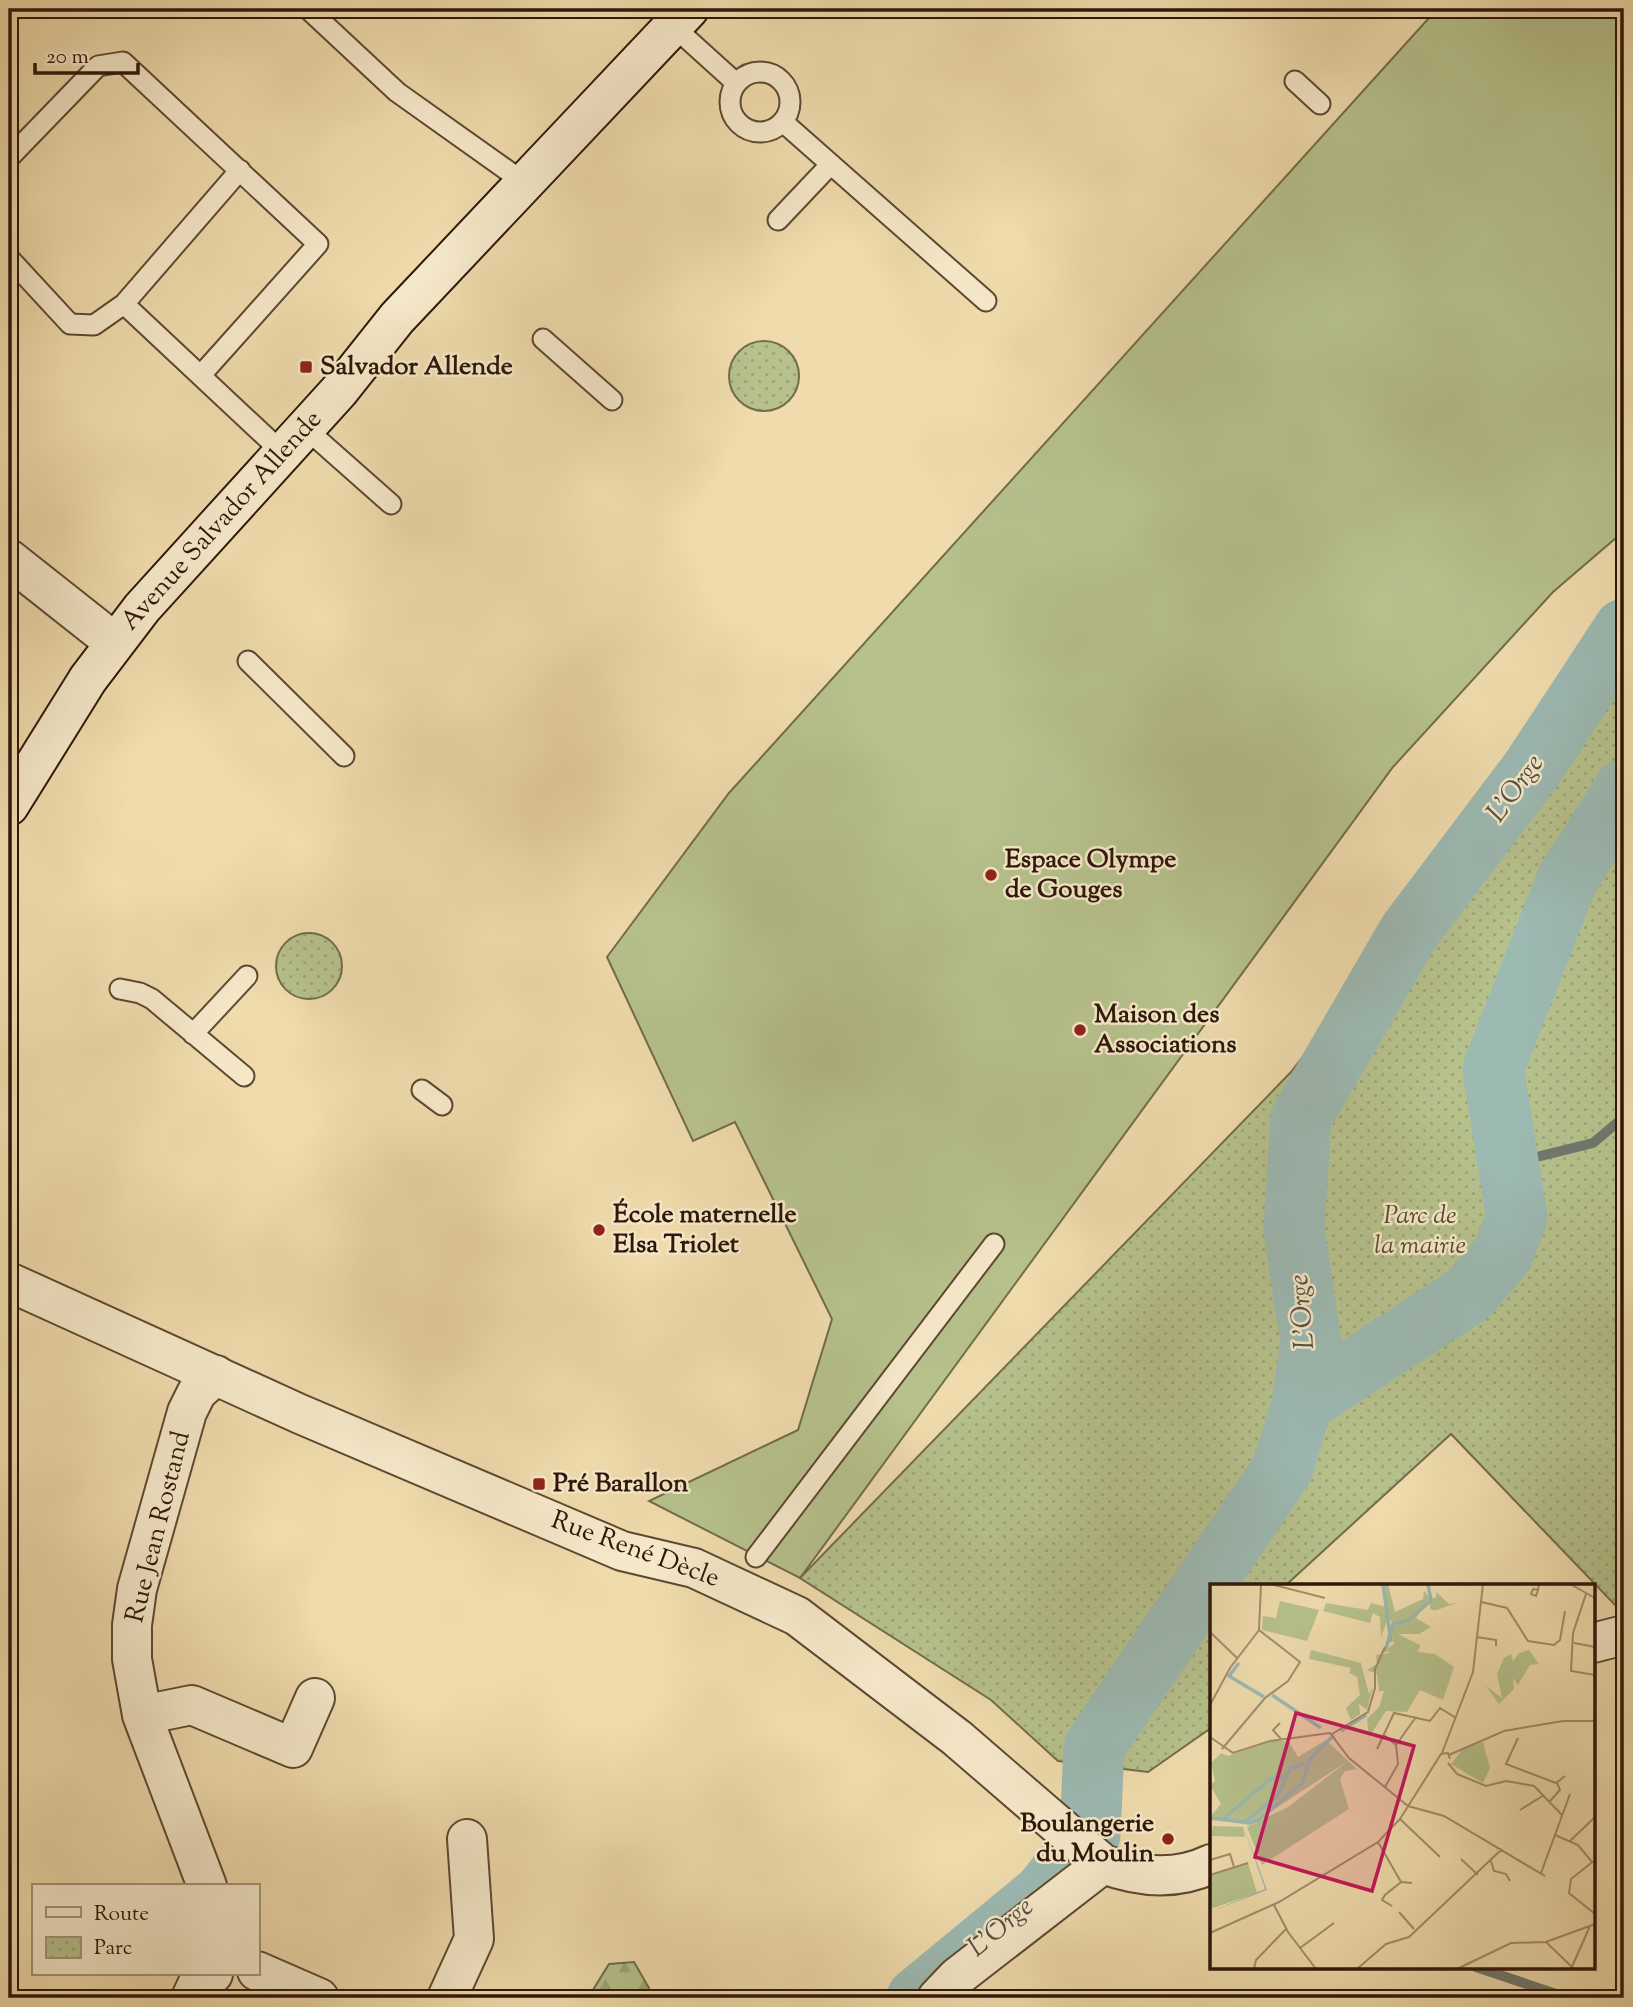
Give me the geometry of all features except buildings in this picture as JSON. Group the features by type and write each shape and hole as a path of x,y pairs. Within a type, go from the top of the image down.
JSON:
{"street":[{"name":"Avenue Salvador Allende","path":"9,806 39,754 114,642 294,441 397,318 681,17"},
{"path":"9,559 114,642"},
{"name":"Rue René Dècle","path":"9,1282 622,1551 694,1568 797,1616 850,1660 913,1703 1092,1856 1126,1873 1153,1876 1182,1874 1210,1864"},
{"name":"Rue Jean Rostand","path":"206,1884 142,1715 132,1659 132,1625 137,1589 187,1412 197,1392 216,1375"},
{"path":"1594,1643 1624,1635"},
{"path":"142,1715 192,1705 293,1748 315,1698"},
{"path":"447,1998 474,1939 467,1839"},
{"path":"937,1998 1092,1856"},
{"path":"259,1972 319,1998"},
{"path":"191,1998 197,1985 210,1976"}],"lane":[{"path":"308,9 397,92 525,183"},
{"path":"681,17 736,83"},
{"path":"9,158 98,66 123,62 318,244 201,375"},
{"path":"757,72 777,78 790,98 783,122 767,132 756,133 739,125 729,106 730,95 736,83 757,72"},
{"path":"1295,81 1320,104"},
{"path":"783,122 986,301"},
{"path":"778,220 831,164"},
{"path":"9,258 70,324 94,325 124,304 240,170"},
{"path":"124,304 201,375 294,441 391,504"},
{"path":"543,339 612,400"},
{"path":"248,661 344,756"},
{"path":"193,1034 247,976"},
{"path":"120,989 140,993 152,999 244,1076"},
{"path":"422,1090 442,1105"},
{"path":"756,1557 994,1244"}],"green space":[{"name":"Espace Olympe de Gouges","path":"1437,9 1616,9 1624,21 1624,531 1553,592 1393,767 800,1578 649,1501 798,1430 832,1319 735,1122 693,1141 607,957 729,793"},
{"path":"771,341 784,347 793,356 797,362 797,390 789,401 778,409 757,411 739,401 731,390 729,369 739,351 750,343"},
{"name":"Parc de la mairie","path":"1624,643 1624,1603 1615,1605 1451,1434 1287,1584 1210,1584 1210,1729 1148,1772 1058,1761 991,1700 800,1578 1291,1072"},
{"path":"309,933 322,935 332,943 340,953 340,979 332,989 322,997 309,999 296,997 286,989 278,979 276,966 278,953 286,943 296,935"},
{"path":"634,1962 649,1988 648,1998 588,1998 609,1964"}],"waterway":[{"name":"L'Orge","path":"917,1998 1044,1893 1090,1835 1094,1747 1283,1468 1302,1403 1311,1343 1294,1229 1301,1118 1409,932 1532,769 1624,629"},
{"path":"1302,1403 1469,1294 1503,1254 1517,1217 1493,1069 1567,880 1624,790"},
{"path":"1508,1164 1593,1143 1624,1117"},
{"path":"1479,1968 1568,1998"}],"place":[{"name":"Salvador Allende","path":"306,367"},
{"name":"Espace Olympe de Gouges","path":"991,875"},
{"name":"Maison des Associations","path":"1080,1030"},
{"name":"École maternelle Elsa Triolet","path":"599,1230"},
{"name":"Pré Barallon","path":"539,1484"},
{"name":"Boulangerie du Moulin","path":"1168,1839"}]}
